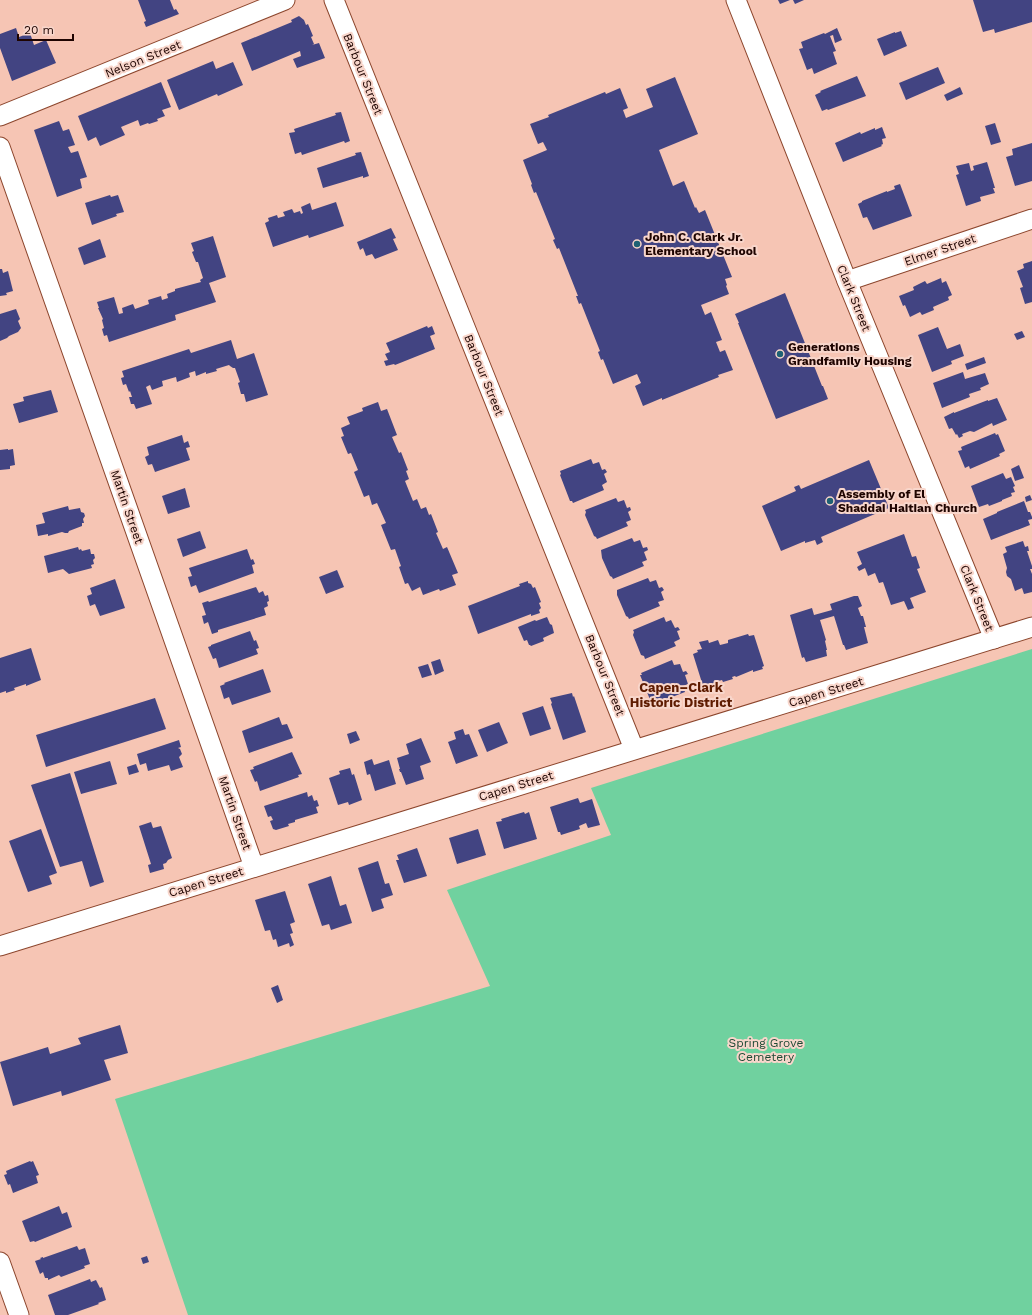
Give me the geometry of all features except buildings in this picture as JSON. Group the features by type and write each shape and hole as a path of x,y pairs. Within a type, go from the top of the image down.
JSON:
{"street":[{"name":"Nelson Street","path":"0,116 285,0"},
{"name":"Barbour Street","path":"334,0 634,749"},
{"name":"Clark Street","path":"736,0 847,281 994,639"},
{"name":"Martin Street","path":"0,147 254,867"},
{"name":"Elmer Street","path":"847,281 1032,219"},
{"name":"Capen Street","path":"0,946 634,749 797,701 1032,627"},
{"path":"0,1262 19,1315"}],"green space":[{"name":"Spring Grove Cemetery","path":"1032,649 1032,1315 188,1315 115,1099 490,986 447,890 611,835 591,788"}],"place":[{"name":"John C. Clark Jr. Elementary School","path":"637,244"},
{"name":"Generations Grandfamily Housing","path":"780,354"},
{"name":"Assembly of El Shaddai Haitian Church","path":"830,501"}],"district":[{"name":"Capen–Clark Historic District","path":"681,694"}]}
